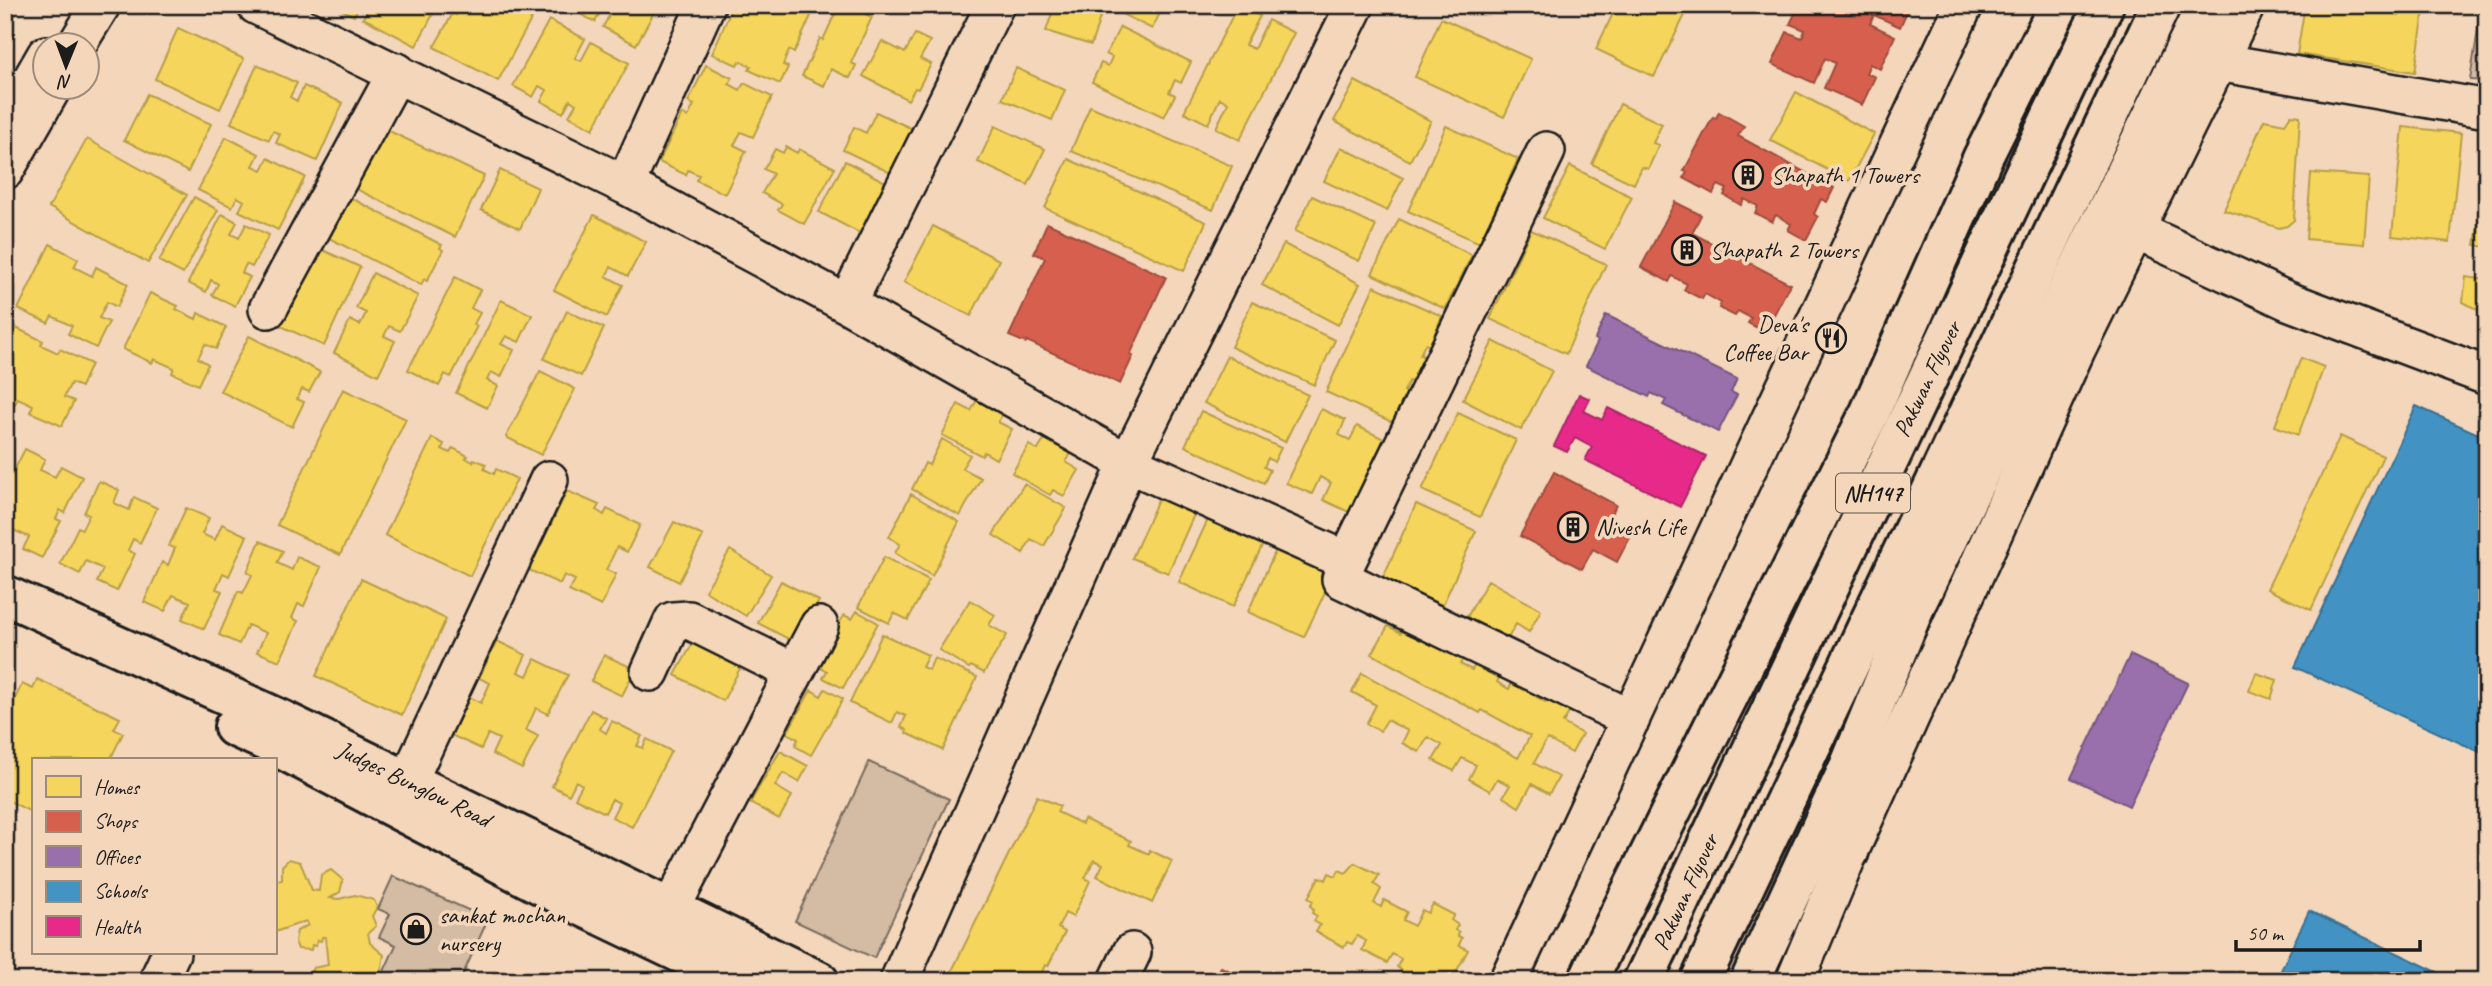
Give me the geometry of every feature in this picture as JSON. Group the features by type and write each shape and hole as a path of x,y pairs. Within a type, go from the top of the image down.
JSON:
{"main road":[{"path":"1588,981 1870,412 1983,157 2059,5"},
{"name":"Pakwan Flyover","path":"1643,981 2104,5"},
{"name":"NH147","path":"1700,981 2161,5"},
{"path":"1750,981 1834,843 1849,767 1916,604 2119,222 2206,5"},
{"name":"Judges Bunglow Road","path":"5,595 271,741 580,905 739,981"},
{"name":"Judges Bunglow Road","path":"5,623 271,741 408,781 819,981"}],"street":[{"path":"59,32 74,5"},
{"path":"85,32 101,5"},
{"path":"256,5 625,185 847,304 1128,463 1347,561"},
{"path":"625,185 706,5"},
{"path":"847,304 995,5"},
{"path":"899,981 1128,463 1355,5"},
{"path":"1508,981 1964,5"},
{"path":"2246,5 2218,62 2119,222 2288,301 2487,376"},
{"path":"2218,62 2487,109"},
{"path":"268,309 397,72"},
{"path":"5,126 32,79"},
{"path":"5,170 43,102"},
{"path":"1546,151 1347,561 1341,579 1631,719"},
{"path":"408,781 549,480"},
{"path":"650,672 673,621 689,620 794,672"},
{"path":"671,908 819,626"},
{"path":"1795,981 1834,843"},
{"path":"158,981 171,954"}],"shaded area":[{"path":"2482,5 2487,5 2487,81 2470,80"},
{"path":"869,762 949,799 874,958 795,921"},
{"path":"393,876 488,919 460,981 380,980 396,945 379,937 390,914 378,909"}],"building: Homes":[{"path":"333,5 359,5 354,16"},
{"path":"370,5 438,5 416,46 363,18"},
{"path":"462,5 511,5 533,16 498,81 434,47 453,13 456,15"},
{"path":"563,5 658,5 636,45 603,27 610,14 602,9 595,22"},
{"path":"733,5 809,5 814,9 794,53 789,50 783,65 788,67 780,84 749,70 751,66 739,61 737,65 712,54"},
{"path":"839,5 846,5 872,17 851,63 856,65 850,78 831,69 824,86 802,76"},
{"path":"1055,5 1095,5 1103,8 1091,45 1046,31"},
{"path":"1114,5 1164,5 1152,29 1112,9"},
{"path":"1238,5 1260,16 1245,45 1254,49 1268,20 1294,33 1240,140 1216,128 1228,103 1220,98 1208,124 1184,112"},
{"path":"1617,5 1690,5 1654,77 1596,49"},
{"path":"2305,5 2425,5 2415,72 2297,54"},
{"path":"1441,18 1531,59 1504,117 1415,77"},
{"path":"549,20 585,39 575,58 581,61 591,42 629,63 593,129 569,116 576,104 570,100 563,113 541,101 547,90 539,86 533,97 513,86"},
{"path":"1120,27 1191,62 1181,83 1175,80 1169,92 1175,95 1164,117 1092,82 1101,63 1108,66 1112,57 1106,54"},
{"path":"178,28 244,59 220,109 155,79"},
{"path":"915,34 930,41 920,59 931,64 918,89 915,88 908,100 863,76 882,41 905,53"},
{"path":"257,65 297,83 290,97 297,101 304,86 343,103 317,161 276,143 280,134 273,131 269,140 231,123"},
{"path":"706,65 732,78 729,84 740,90 744,83 772,97 753,137 741,132 734,145 746,151 725,194 696,180 699,175 688,170 686,175 659,162 682,114 688,117 694,105 688,102"},
{"path":"1016,68 1065,90 1052,120 1002,99"},
{"path":"1355,81 1431,121 1410,161 1334,121"},
{"path":"1796,92 1874,134 1849,181 1770,140"},
{"path":"147,94 211,124 188,172 124,140"},
{"path":"1620,104 1662,124 1653,143 1659,145 1648,169 1642,167 1634,184 1592,164"},
{"path":"1090,106 1232,166 1213,210 1071,151"},
{"path":"876,112 915,130 893,174 843,150 854,127 866,133"},
{"path":"2291,115 2300,116 2294,220 2279,228 2224,210 2264,120 2285,124"},
{"path":"995,126 1045,149 1028,185 978,162"},
{"path":"1446,126 1518,159 1480,243 1408,211"},
{"path":"2403,127 2461,133 2450,242 2392,236"},
{"path":"385,129 484,176 455,237 356,189"},
{"path":"226,137 259,154 253,166 262,170 268,158 305,177 278,230 239,211 244,201 237,197 232,207 198,190"},
{"path":"87,139 187,195 148,263 49,207"},
{"path":"786,147 797,153 799,149 835,168 804,224 778,210 782,204 762,193 773,174 764,169 775,149 783,153"},
{"path":"1341,147 1403,178 1387,211 1324,181"},
{"path":"1068,159 1206,222 1184,271 1045,208"},
{"path":"845,161 895,187 869,238 819,212"},
{"path":"1570,166 1632,197 1605,249 1543,218"},
{"path":"500,170 538,188 520,229 481,210"},
{"path":"2311,173 2369,177 2364,244 2306,239"},
{"path":"347,196 442,245 440,248 443,250 427,281 424,279 421,285 325,236"},
{"path":"1312,196 1376,226 1359,261 1295,231"},
{"path":"194,197 218,210 183,274 159,261"},
{"path":"2482,199 2487,199 2487,247 2475,245"},
{"path":"222,214 237,222 231,234 239,238 246,224 269,235 252,267 246,264 242,273 250,277 235,306 212,295 218,284 211,280 206,292 188,283"},
{"path":"594,215 646,242 628,276 611,267 606,276 623,285 607,317 554,290"},
{"path":"1399,219 1472,255 1445,309 1372,274"},
{"path":"933,226 999,260 971,316 904,282"},
{"path":"1531,230 1606,264 1566,354 1490,319"},
{"path":"50,244 78,259 74,267 92,276 96,267 128,284 117,307 107,302 99,318 109,322 96,348 68,334 72,326 52,316 48,323 18,309"},
{"path":"1284,244 1360,284 1338,325 1262,285"},
{"path":"316,247 360,267 324,346 279,325"},
{"path":"373,273 418,296 400,331 389,326 384,336 395,341 378,375 334,353 350,320 360,325 366,313 356,308"},
{"path":"455,277 480,290 471,308 480,313 474,324 477,326 451,377 445,374 439,386 408,370"},
{"path":"2466,277 2487,280 2487,315 2463,302"},
{"path":"1374,286 1442,316 1432,347 1425,344 1420,355 1427,358 1415,384 1409,381 1404,391 1410,394 1394,423 1326,392"},
{"path":"150,293 178,306 176,309 196,319 198,313 226,327 216,349 205,344 198,358 208,364 198,385 172,373 174,368 154,359 152,363 123,349"},
{"path":"501,300 532,315 519,342 506,336 501,344 514,350 501,377 491,372 487,380 498,386 487,408 456,393"},
{"path":"1252,302 1335,340 1314,385 1231,347"},
{"path":"567,311 604,328 581,376 544,359"},
{"path":"14,327 43,341 41,345 58,353 60,349 91,364 81,387 71,383 64,397 74,401 62,426 30,412 33,405 18,398 15,404 5,400 5,346"},
{"path":"249,336 320,372 309,392 302,389 297,399 304,402 292,427 220,391"},
{"path":"1493,341 1552,371 1521,430 1463,400"},
{"path":"1227,356 1308,395 1285,442 1204,403"},
{"path":"2301,358 2324,367 2298,435 2275,426"},
{"path":"540,371 575,389 541,455 506,437"},
{"path":"343,389 406,419 340,555 277,525"},
{"path":"979,396 1005,409 998,422 1012,429 996,459 984,452 982,456 942,435 958,404 971,411"},
{"path":"1321,409 1345,420 1339,435 1350,440 1357,426 1384,439 1349,512 1323,500 1331,483 1320,477 1312,494 1286,483"},
{"path":"1201,411 1281,448 1274,462 1268,458 1264,467 1270,470 1264,483 1185,446"},
{"path":"1458,413 1516,440 1480,517 1422,490"},
{"path":"1048,433 1074,448 1066,462 1079,470 1064,496 1053,490 1050,495 1012,473 1029,445 1038,450"},
{"path":"2340,436 2383,456 2311,610 2267,589"},
{"path":"432,438 444,444 442,449 450,453 453,448 473,462 474,459 486,464 484,469 494,474 496,469 517,479 470,576 385,535"},
{"path":"942,439 970,455 962,468 981,478 960,516 912,489 925,463 929,465"},
{"path":"25,449 45,459 40,470 55,477 61,466 82,477 65,513 60,510 56,519 61,521 42,558 23,549 29,537 11,529 5,540 5,488"},
{"path":"99,481 119,490 114,503 129,510 134,497 157,508 140,543 133,539 128,550 135,554 117,591 97,582 103,569 86,561 80,574 60,564 78,527 82,529 89,515 84,513"},
{"path":"1024,484 1066,508 1044,546 1031,539 1023,553 993,535"},
{"path":"567,491 599,505 596,510 604,515 607,509 640,525 627,552 617,547 606,570 616,574 601,606 569,591 575,580 564,575 560,584 529,570"},
{"path":"1161,493 1197,508 1168,573 1132,558"},
{"path":"911,494 959,522 932,576 895,553 900,544 889,537"},
{"path":"1416,504 1476,531 1440,611 1380,584"},
{"path":"186,508 209,518 202,534 215,540 222,524 247,536 229,576 223,573 216,589 222,591 204,629 182,619 190,602 173,595 165,611 144,602 162,562 168,565 175,548 169,546"},
{"path":"1210,515 1265,540 1233,607 1179,582"},
{"path":"674,522 703,536 679,582 650,567"},
{"path":"260,541 283,551 277,563 292,570 297,557 321,567 304,606 298,604 292,618 298,621 280,661 257,652 266,633 248,625 239,644 219,635 238,591 243,593 252,575 247,572"},
{"path":"1278,545 1335,571 1304,637 1248,612"},
{"path":"730,550 771,575 746,616 705,591"},
{"path":"884,557 929,580 908,620 894,613 889,623 858,607"},
{"path":"361,579 446,619 402,715 316,676"},
{"path":"1488,580 1541,610 1529,632 1516,624 1507,640 1467,617"},
{"path":"781,581 819,601 796,643 758,623"},
{"path":"970,600 995,615 989,625 1007,635 984,673 971,666 969,668 939,650"},
{"path":"857,611 878,623 843,688 823,678 827,671 816,666 844,615 852,619"},
{"path":"1411,616 1469,648 1460,664 1472,670 1481,654 1505,667 1497,682 1509,689 1517,673 1539,685 1533,695 1545,702 1551,692 1574,704 1563,723 1582,734 1572,753 1547,739 1534,763 1559,777 1549,794 1532,784 1519,807 1503,797 1510,785 1497,779 1490,791 1469,779 1476,765 1462,758 1454,771 1433,760 1442,745 1428,737 1419,752 1402,743 1408,731 1387,720 1380,731 1366,724 1376,705 1352,692 1362,673 1518,758 1530,736 1482,710 1480,713 1372,654 1388,626 1401,633"},
{"path":"699,632 746,657 723,701 675,675"},
{"path":"882,634 928,655 922,667 929,670 934,658 977,677 943,750 906,733 907,730 901,727 906,716 897,712 892,723 850,703"},
{"path":"497,641 526,655 518,672 527,676 535,659 568,675 548,714 536,708 526,730 538,736 522,769 492,754 499,739 488,734 481,749 451,735 470,697 481,703 490,683 479,678"},
{"path":"604,655 635,669 622,696 591,681"},
{"path":"2256,673 2277,680 2271,699 2249,691"},
{"path":"37,679 120,718 114,729 123,733 111,758 32,758 32,812 5,799 5,719 22,684 33,689"},
{"path":"825,689 843,699 811,755 795,746 798,739 787,733 811,690 821,696"},
{"path":"591,710 606,718 600,729 606,733 612,721 642,736 637,746 643,748 647,739 671,751 632,827 612,817 619,803 612,799 605,813 575,798 582,785 576,781 569,795 552,786"},
{"path":"780,751 808,766 799,782 783,773 775,786 792,796 779,819 750,803"},
{"path":"1037,796 1060,806 1057,812 1082,824 1084,819 1131,841 1129,845 1149,854 1150,850 1172,861 1152,903 1097,876 1103,864 1094,860 1085,878 1090,881 1073,917 1065,913 1058,928 1065,932 1038,981 947,981"},
{"path":"289,859 300,862 312,890 319,891 321,875 331,870 343,880 340,892 330,898 355,895 374,900 377,907 372,916 376,926 368,933 370,943 384,955 379,981 316,981 308,977 313,968 328,965 325,937 322,937 321,941 317,940 316,946 312,945 311,950 298,949 295,941 297,931 308,925 306,921 276,932 276,881 282,880 282,866"},
{"path":"1355,863 1379,875 1374,884 1381,889 1374,903 1381,907 1384,900 1407,912 1403,920 1414,926 1422,910 1428,913 1433,904 1454,915 1451,920 1458,925 1455,930 1462,938 1459,945 1468,950 1454,976 1447,973 1444,979 1440,976 1438,980 1433,978 1432,981 1408,981 1398,975 1401,970 1397,967 1401,959 1392,954 1387,963 1362,950 1366,941 1357,936 1352,944 1347,942 1344,947 1316,932 1320,925 1314,921 1317,916 1312,913 1314,909 1310,906 1313,901 1308,898 1319,877 1326,880 1329,873 1336,876 1339,870 1346,873"}],"building: Shops":[{"path":"1799,5 1834,5 1849,14 1854,5 1910,5 1900,27 1874,15 1870,24 1895,36 1880,69 1870,64 1866,73 1875,77 1862,105 1824,88 1835,63 1825,58 1814,83 1772,64 1787,32 1802,38 1805,30 1790,24"},
{"name":"Shapath 1 Towers","path":"1719,112 1744,126 1738,136 1834,188 1827,202 1821,199 1814,214 1818,217 1806,240 1788,230 1791,224 1776,215 1772,222 1755,213 1758,206 1744,199 1741,205 1724,195 1727,189 1718,185 1713,194 1684,178 1687,172 1684,171 1713,117 1716,118"},
{"name":"Shapath 2 Towers","path":"1675,202 1701,215 1692,233 1790,284 1765,332 1748,323 1751,318 1738,311 1735,316 1719,308 1721,303 1705,294 1702,299 1684,290 1687,284 1672,276 1669,282 1641,267"},
{"path":"1047,223 1166,277 1130,355 1133,356 1120,384 1027,341 1026,343 1009,336 1045,258 1034,253"},
{"name":"Nivesh Life","path":"1554,472 1616,505 1609,520 1632,533 1617,562 1593,549 1582,569 1520,536"},
{"path":"1221,967 1245,978 1243,981 1214,981"}],"building: Offices":[{"path":"1606,315 1737,379 1731,392 1737,395 1718,432 1663,405 1666,400 1651,393 1649,397 1586,366"},
{"path":"2130,655 2188,683 2129,806 2071,778"}],"building: Schools":[{"path":"2416,406 2487,438 2487,744 2482,753 2295,667"},
{"path":"2309,911 2456,981 2276,981"}],"building: Health":[{"path":"1579,394 1590,399 1584,411 1602,420 1608,408 1706,456 1680,507 1585,460 1592,447 1575,438 1567,452 1554,446"}],"place":[{"name":"Shapath 1 Towers","path":"1748,175"},
{"name":"Shapath 2 Towers","path":"1687,250"},
{"name":"Deva's Coffee Bar","path":"1831,338"},
{"name":"Nivesh Life","path":"1573,527"},
{"name":"sankat mochan nursery","path":"416,929"}]}
